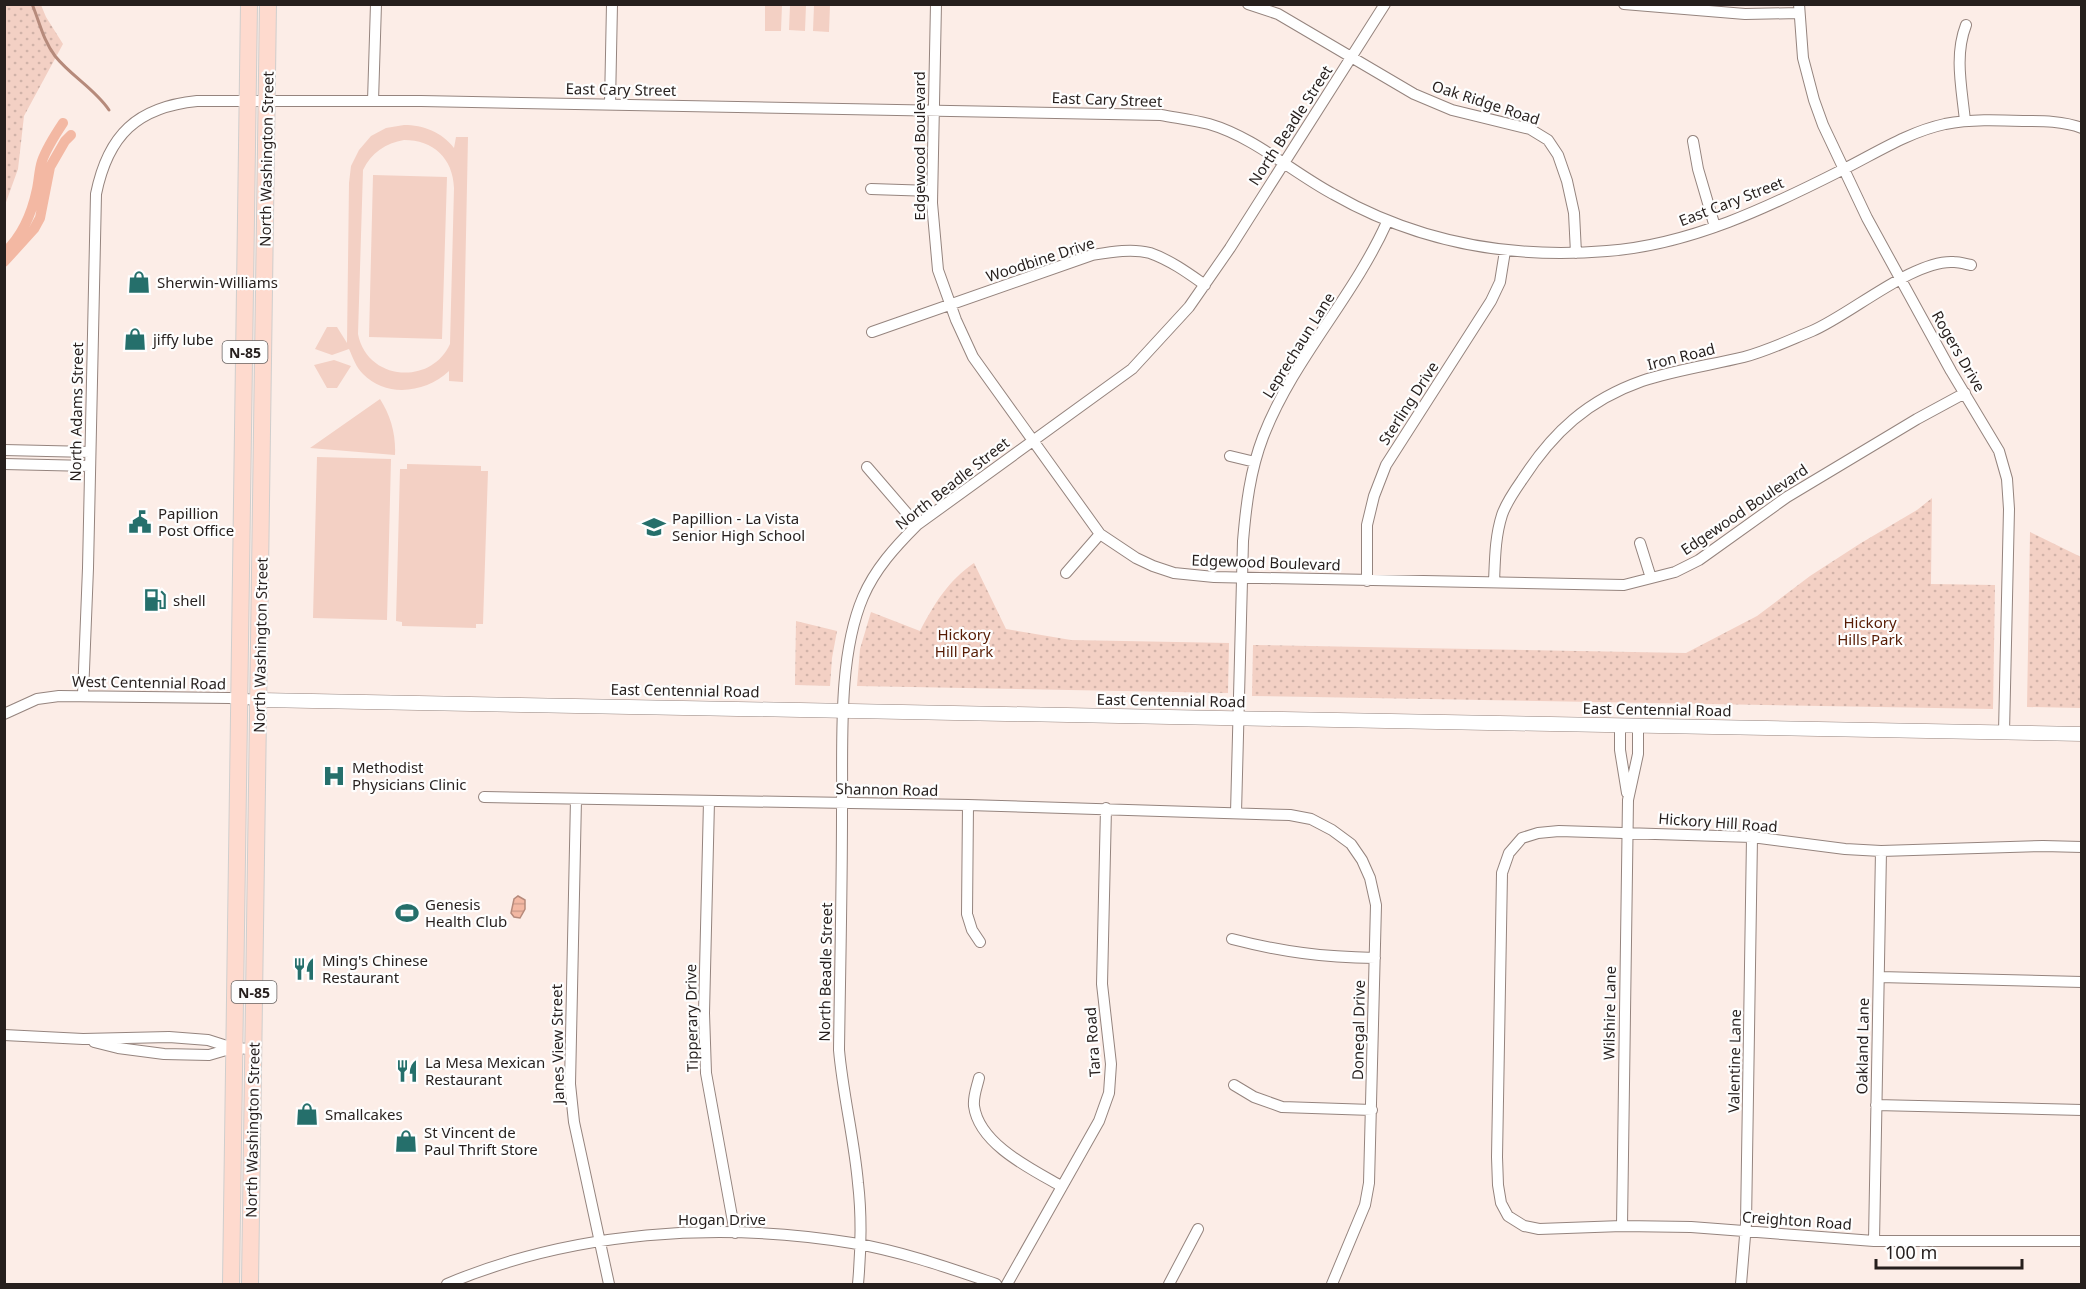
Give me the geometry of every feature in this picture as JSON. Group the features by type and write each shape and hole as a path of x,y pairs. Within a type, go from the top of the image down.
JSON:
{"main road":[{"name":"North Washington Street","path":"231,1284 249,4"},
{"name":"North Washington Street","path":"250,1284 268,4"}],"street":[{"path":"374,101 376,4"},
{"path":"610,104 612,4"},
{"name":"Edgewood Boulevard","path":"936,4 932,191 938,270 950,305 973,357 1100,534 1136,558 1174,573 1242,578 1624,585 1675,572 1699,560 1787,497 1965,393"},
{"name":"Oak Ridge Road","path":"1248,4 1278,14 1387,80 1423,98 1452,110 1530,129 1548,140 1558,155 1567,181 1574,213 1576,253"},
{"name":"North Beadle Street","path":"858,1284 861,1245 858,1182 842,1086 839,1050 844,711 851,634 862,599 882,564 917,525 1132,369 1189,307 1385,4"},
{"path":"1624,4 1745,14 1799,9"},
{"name":"Rogers Drive","path":"1799,9 1803,58 1823,125 1867,218 1999,451 2007,479 2009,509 2004,732"},
{"path":"1965,121 1959,57 1960,39 1966,26"},
{"name":"East Cary Street","path":"121,135 143,116 156,110 197,101 610,104 1161,115 1211,125 1245,140 1331,193 1388,222 1428,236 1505,251 1576,253 1609,251 1664,242 1715,227 1763,207 1919,132 1965,121 2044,121 2069,123 2082,128"},
{"name":"North Adams Street","path":"84,695 96,194 105,160 121,135"},
{"path":"1694,141 1698,169 1715,227"},
{"path":"871,189 932,191"},
{"name":"Leprechaun Lane","path":"1236,813 1243,541 1247,500 1255,462 1275,408 1300,365 1363,269 1388,222"},
{"name":"Sterling Drive","path":"1367,580 1367,525 1374,496 1386,465 1491,301 1500,282 1505,251"},
{"name":"Woodbine Drive","path":"872,332 1092,255 1117,252 1148,253 1175,265 1205,285"},
{"name":"Iron Road","path":"1494,582 1496,536 1503,513 1534,462 1556,434 1587,408 1619,390 1644,380 1747,356 1815,330 1901,279 1940,263 1953,262 1971,265"},
{"path":"4,450 90,452"},
{"path":"1230,456 1255,462"},
{"path":"4,464 90,466"},
{"path":"867,467 917,525"},
{"path":"1066,573 1100,534"},
{"path":"1640,543 1652,578"},
{"name":"West Centennial Road","path":"4,714 37,699 84,695 260,700"},
{"name":"East Centennial Road","path":"260,700 582,704 2082,734"},
{"name":"Wilshire Lane","path":"1620,725 1621,758 1628,800"},
{"name":"Wilshire Lane","path":"1622,1226 1628,800 1638,754 1638,726"},
{"name":"Shannon Road","path":"484,797 1106,808 1290,815"},
{"name":"Janes View Street","path":"576,799 570,1084 574,1122 609,1284"},
{"name":"Tipperary Drive","path":"709,801 704,1013 706,1073 735,1233"},
{"path":"968,805 967,914 972,930 980,942"},
{"name":"Tara Road","path":"1007,1284 1099,1121 1109,1093 1111,1064 1102,984 1106,808"},
{"name":"Donegal Drive","path":"1290,815 1311,819 1332,830 1351,844 1370,878 1376,905 1370,1183 1365,1205 1332,1284"},
{"name":"Hickory Hill Road","path":"1513,1219 1508,1216 1501,1203 1498,1185 1502,873 1509,853 1522,838 1538,832 1627,832 1752,837 1845,849 1881,851 2082,847"},
{"name":"Valentine Lane","path":"1741,1284 1746,1230 1752,837"},
{"name":"Oakland Lane","path":"1874,1241 1881,851"},
{"path":"1232,939 1275,950 1328,958 1375,958"},
{"path":"1879,977 2082,982"},
{"path":"4,1035 82,1039 122,1036 179,1038 208,1040 233,1048 252,1049"},
{"path":"82,1039 118,1048 164,1054 209,1055 233,1048"},
{"path":"979,1078 974,1106 980,1122 990,1137 1015,1159 1061,1186"},
{"path":"1234,1085 1254,1097 1282,1107 1372,1110"},
{"path":"1876,1105 2082,1110"},
{"name":"Creighton Road","path":"1513,1219 1524,1226 1539,1229 1622,1226 1746,1230 1874,1241 2082,1241"},
{"path":"1169,1284 1198,1229"},
{"name":"Hogan Drive","path":"455,1283 508,1263 560,1249 662,1234 735,1233 778,1234 861,1245 932,1262 996,1284"}],"green space":[{"path":"5,4 41,5 63,44 24,116 18,169 5,205"},
{"path":"765,5 782,5 781,31 765,31"},
{"path":"790,5 806,5 805,31 789,30"},
{"path":"814,5 830,5 829,32 813,31"},
{"path":"404,125 425,128 444,138 454,148 456,137 468,137 463,382 449,381 449,371 440,378 418,388 406,390 383,387 372,382 363,374 349,349 332,355 315,349 327,327 337,327 347,343 351,166 359,150 371,136 386,128","holes":["404,140 424,143 440,153 453,177 450,344 441,358 429,367 415,372 400,372 386,369 374,361 364,350 358,334 363,170 370,159 385,146"]},
{"path":"373,175 447,177 442,339 369,337"},
{"path":"334,360 351,366 337,388 327,388 314,365"},
{"path":"380,399 392,426 395,455 310,448"},
{"path":"317,457 391,459 387,620 313,618"},
{"path":"407,464 481,466 481,471 488,471 483,624 476,624 476,628 402,626 402,622 396,621 400,469 407,469"},
{"name":"Hickory Hills Park","path":"1932,498 1931,584 1995,585 1993,709 1252,696 1253,645 1686,653 1757,616 1810,576 1917,510"},
{"path":"2030,532 2081,557 2081,708 2027,707"},
{"name":"Hickory Hill Park","path":"974,563 1006,629 1071,640 1229,643 1228,693 857,686 860,649 871,612 920,631 943,593"},
{"path":"796,621 837,631 830,686 795,685"}],"shaded area":[{"path":"518,896 525,900 525,909 520,918 514,917 511,913 514,899"}],"waterway":[{"path":"32,4 45,38 55,56 109,110"},
{"path":"5,252 26,223 35,198 42,161 63,123"},
{"path":"4,262 34,229 40,218 50,167 71,135"}],"place":[{"name":"Sherwin-Williams","path":"139,282"},
{"name":"jiffy lube","path":"135,339"},
{"name":"Papillion Post Office","path":"140,522"},
{"name":"Papillion - La Vista Senior High School","path":"654,527"},
{"name":"shell","path":"155,600"},
{"name":"Methodist Physicians Clinic","path":"334,776"},
{"name":"Genesis Health Club","path":"407,913"},
{"name":"Ming's Chinese Restaurant","path":"304,969"},
{"name":"La Mesa Mexican Restaurant","path":"407,1071"},
{"name":"Smallcakes","path":"307,1114"},
{"name":"St Vincent de Paul Thrift Store","path":"406,1141"}]}
